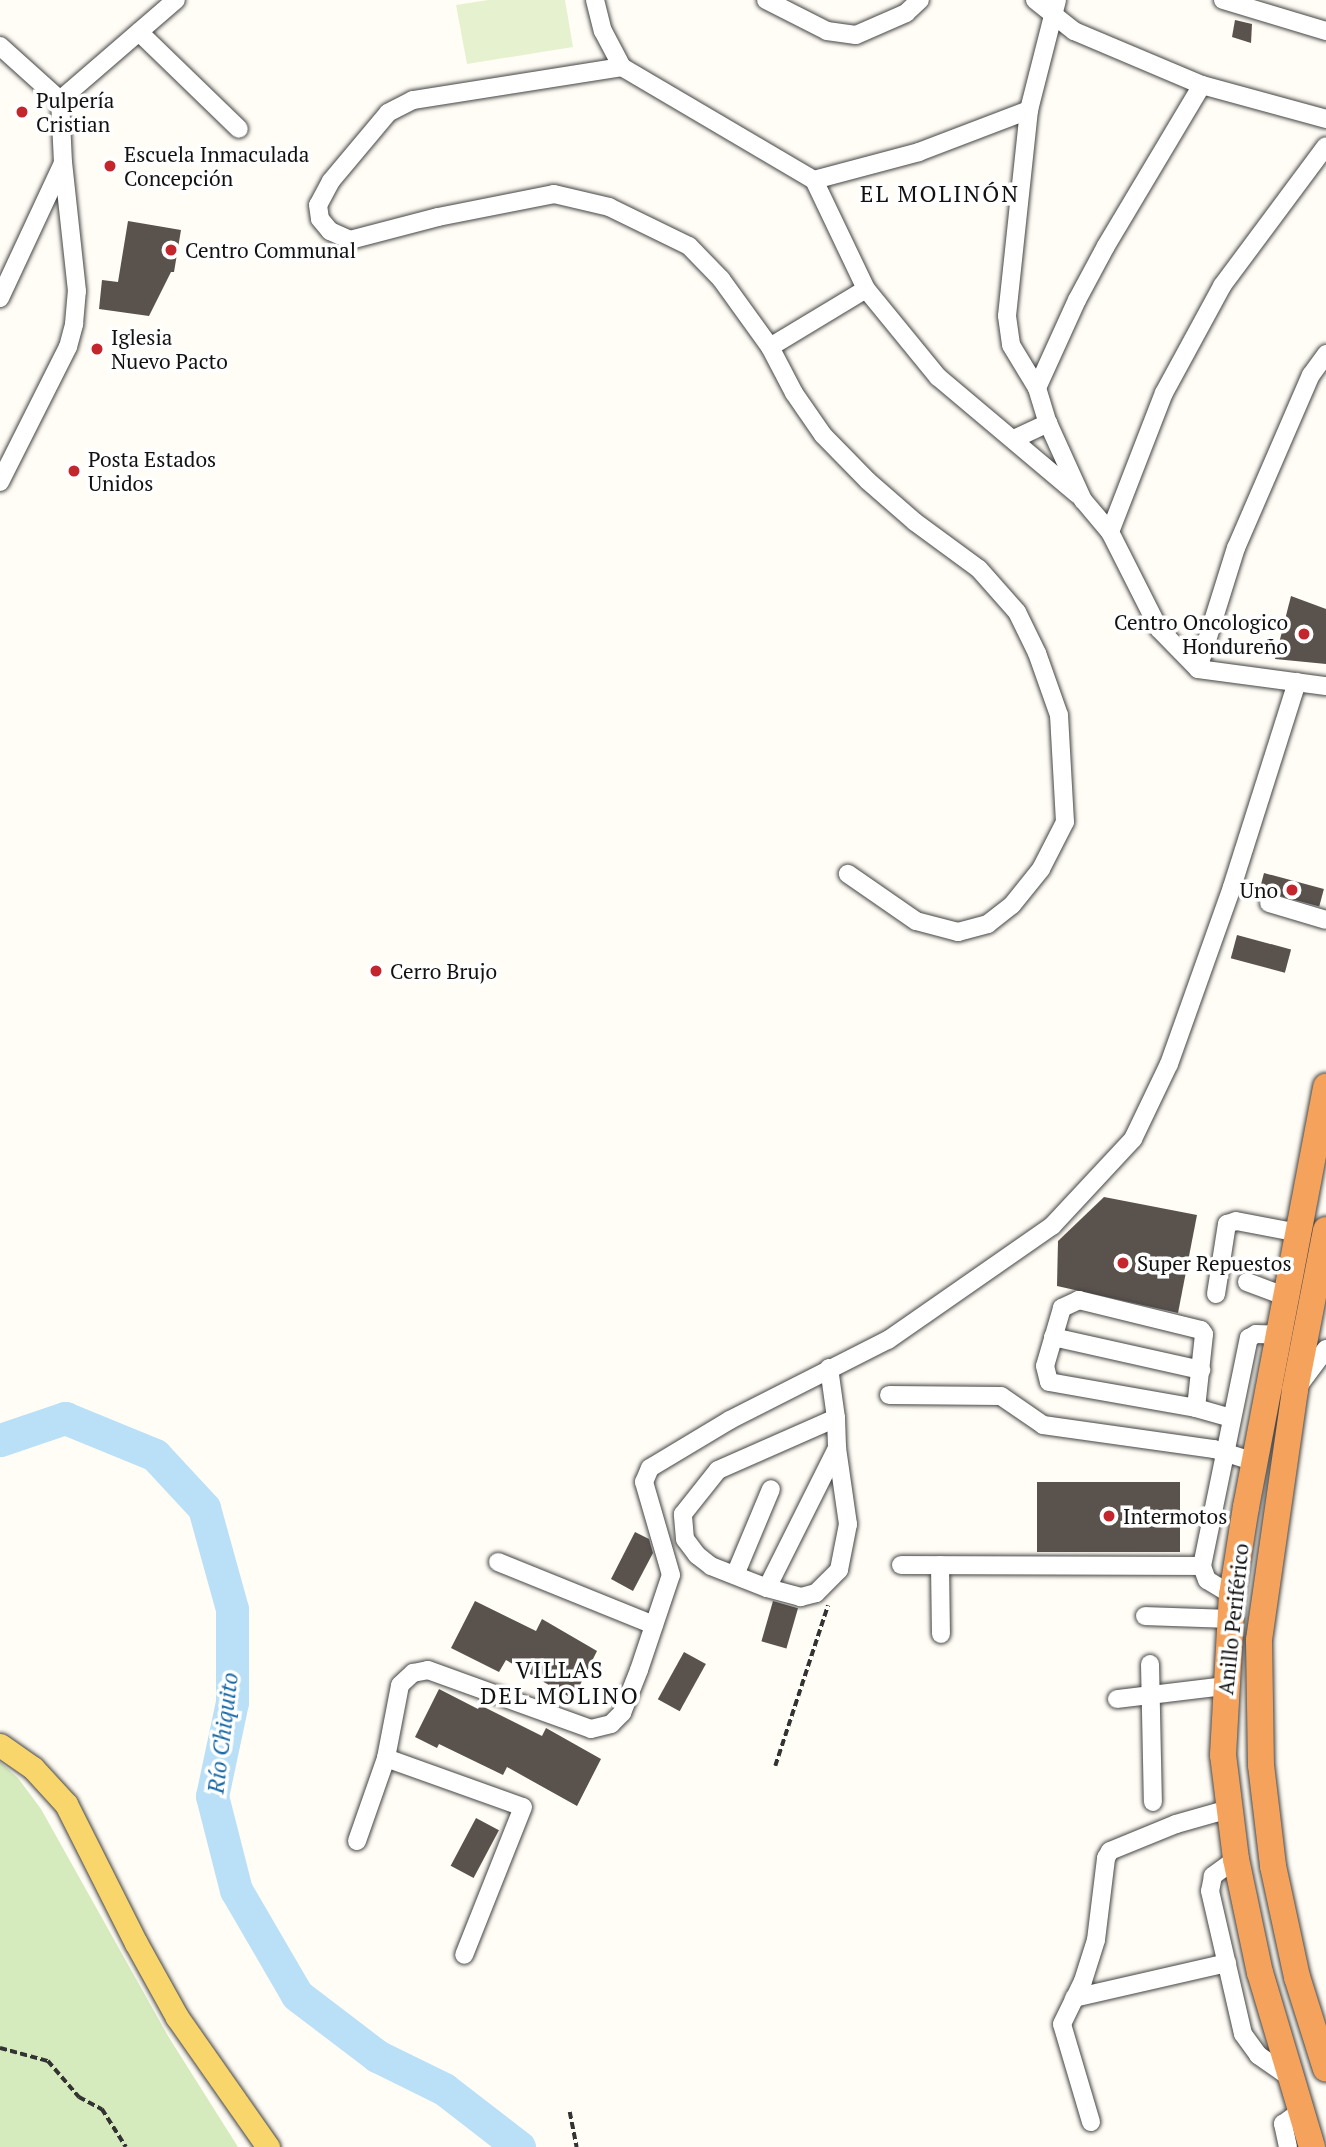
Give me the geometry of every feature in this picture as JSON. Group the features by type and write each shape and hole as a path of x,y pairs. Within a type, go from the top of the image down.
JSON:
{"highway":[{"name":"Anillo Periférico","path":"1312,2147 1260,1973 1236,1859 1223,1755 1231,1607 1255,1462 1326,1087"},
{"name":"Anillo Periférico","path":"1326,1230 1295,1390 1259,1640 1261,1765 1273,1866 1291,1952 1326,2069"}],"main road":[{"path":"0,1745 33,1768 66,1804 136,1943 177,2017 268,2147"}],"street":[{"path":"60,100 176,0"},
{"path":"595,0 603,31 622,67 814,180 866,289 938,377 1083,499 1110,532 1159,629 1198,669 1326,686"},
{"path":"766,0 827,31 856,34 906,13 920,0"},
{"path":"1035,0 1056,8 1074,31 1202,85 1326,119"},
{"path":"1223,0 1275,7 1326,31"},
{"path":"1056,8 1029,110 1007,316 1012,345 1037,388 1048,423 1083,499"},
{"path":"139,32 239,129"},
{"path":"0,47 60,100 63,163 77,291 74,324 68,347 0,482"},
{"path":"622,67 413,100 388,113 331,181 318,205 320,219 330,232 350,240 438,217 554,194 609,207 689,246 721,279 770,347 793,393 824,435 868,481 915,522 978,569 1017,612 1037,653 1059,715 1065,822 1041,869 1012,905 988,924 958,932 916,921 848,874"},
{"path":"1037,388 1100,257 1202,85"},
{"path":"814,180 919,152 1029,110"},
{"path":"1110,532 1164,393 1222,286 1326,146"},
{"path":"0,298 63,163"},
{"path":"770,347 866,289"},
{"path":"1198,669 1236,548 1311,375 1326,354"},
{"path":"1014,439 1048,423"},
{"path":"357,1841 386,1758 400,1685 413,1673 428,1670 591,1729 611,1724 622,1713 671,1575 644,1482 650,1468 730,1420 888,1340 1052,1226 1133,1139 1169,1065 1183,1027 1232,887 1297,682"},
{"path":"1269,903 1326,920"},
{"path":"1216,1294 1227,1224 1236,1221 1298,1233"},
{"path":"1247,1282 1287,1297"},
{"path":"1196,1408 1205,1334 1195,1327 1079,1300 1062,1308 1045,1366 1049,1382 1196,1408 1232,1418"},
{"path":"1231,1607 1207,1580 1202,1566 1223,1451 1249,1338 1256,1334 1280,1335"},
{"path":"1053,1337 1201,1370"},
{"path":"1295,1390 1326,1349"},
{"path":"829,1368 836,1418 837,1448 848,1524 839,1570 816,1593 801,1597 766,1588 711,1566 697,1556 685,1539 683,1514 718,1470 836,1418"},
{"path":"889,1395 1000,1396 1017,1404 1044,1425 1223,1451 1255,1462"},
{"path":"766,1588 837,1448"},
{"path":"735,1575 771,1489"},
{"path":"498,1562 654,1625"},
{"path":"901,1565 1202,1566"},
{"path":"940,1565 941,1634"},
{"path":"1145,1616 1231,1607"},
{"path":"1150,1664 1153,1802"},
{"path":"1117,1699 1225,1686"},
{"path":"386,1758 523,1807 464,1955"},
{"path":"1091,2122 1062,2024 1097,1940 1106,1858 1110,1851 1176,1824 1229,1809"},
{"path":"1236,1859 1213,1876 1210,1891 1227,1963 1248,2044 1291,2078"},
{"path":"1074,1998 1227,1963"},
{"path":"1288,2147 1283,2124 1301,2111"}],"path":[{"path":"775,1766 839,1570"},
{"path":"0,2048 48,2062 79,2097 102,2109 126,2147"},
{"path":"570,2112 577,2147"}],"green space":[{"path":"488,0 565,0 573,47 467,64 456,5"},
{"path":"0,1762 18,1778 41,1809 168,2036 238,2147 0,2147"}],"building":[{"path":"1235,20 1252,24 1251,43 1232,37"},
{"path":"128,221 181,230 174,272 171,272 149,316 99,309 102,280 118,282"},
{"name":"Centro Oncologico Hondureño","path":"1291,596 1326,609 1326,664 1275,659"},
{"name":"Uno","path":"1264,873 1324,889 1319,906 1259,890"},
{"path":"1237,935 1291,949 1285,973 1231,958"},
{"name":"Super Repuestos","path":"1104,1197 1197,1215 1178,1313 1057,1286 1058,1241"},
{"name":"Intermotos","path":"1037,1482 1180,1482 1180,1552 1037,1552"},
{"path":"635,1532 649,1539 653,1553 633,1591 611,1579"},
{"path":"475,1601 536,1631 542,1619 597,1651 573,1699 506,1660 499,1672 451,1648"},
{"path":"773,1601 798,1608 786,1649 761,1641"},
{"path":"684,1652 706,1664 680,1711 658,1699"},
{"path":"439,1689 478,1709 480,1705 542,1736 546,1728 601,1759 577,1806 507,1767 503,1775 439,1744 437,1748 415,1737"},
{"path":"476,1818 499,1830 474,1878 451,1866"}],"waterway":[{"name":"Río Chiquito","path":"0,1440 65,1418 155,1455 204,1508 232,1609 232,1702 212,1796 236,1890 297,1995 377,2056 444,2089 519,2147"}],"place":[{"name":"Pulpería Cristian","path":"22,112"},
{"name":"Escuela Inmaculada Concepción","path":"110,166"},
{"name":"Centro Communal","path":"171,250"},
{"name":"Iglesia Nuevo Pacto","path":"97,349"},
{"name":"Posta Estados Unidos","path":"74,471"},
{"name":"Centro Oncologico Hondureño","path":"1304,634"},
{"name":"Uno","path":"1292,890"},
{"name":"Cerro Brujo","path":"376,971"},
{"name":"Super Repuestos","path":"1123,1263"},
{"name":"Intermotos","path":"1109,1516"}],"district":[{"name":"EL MOLINÓN","path":"940,194"},
{"name":"VILLAS DEL MOLINO","path":"560,1683"}]}
